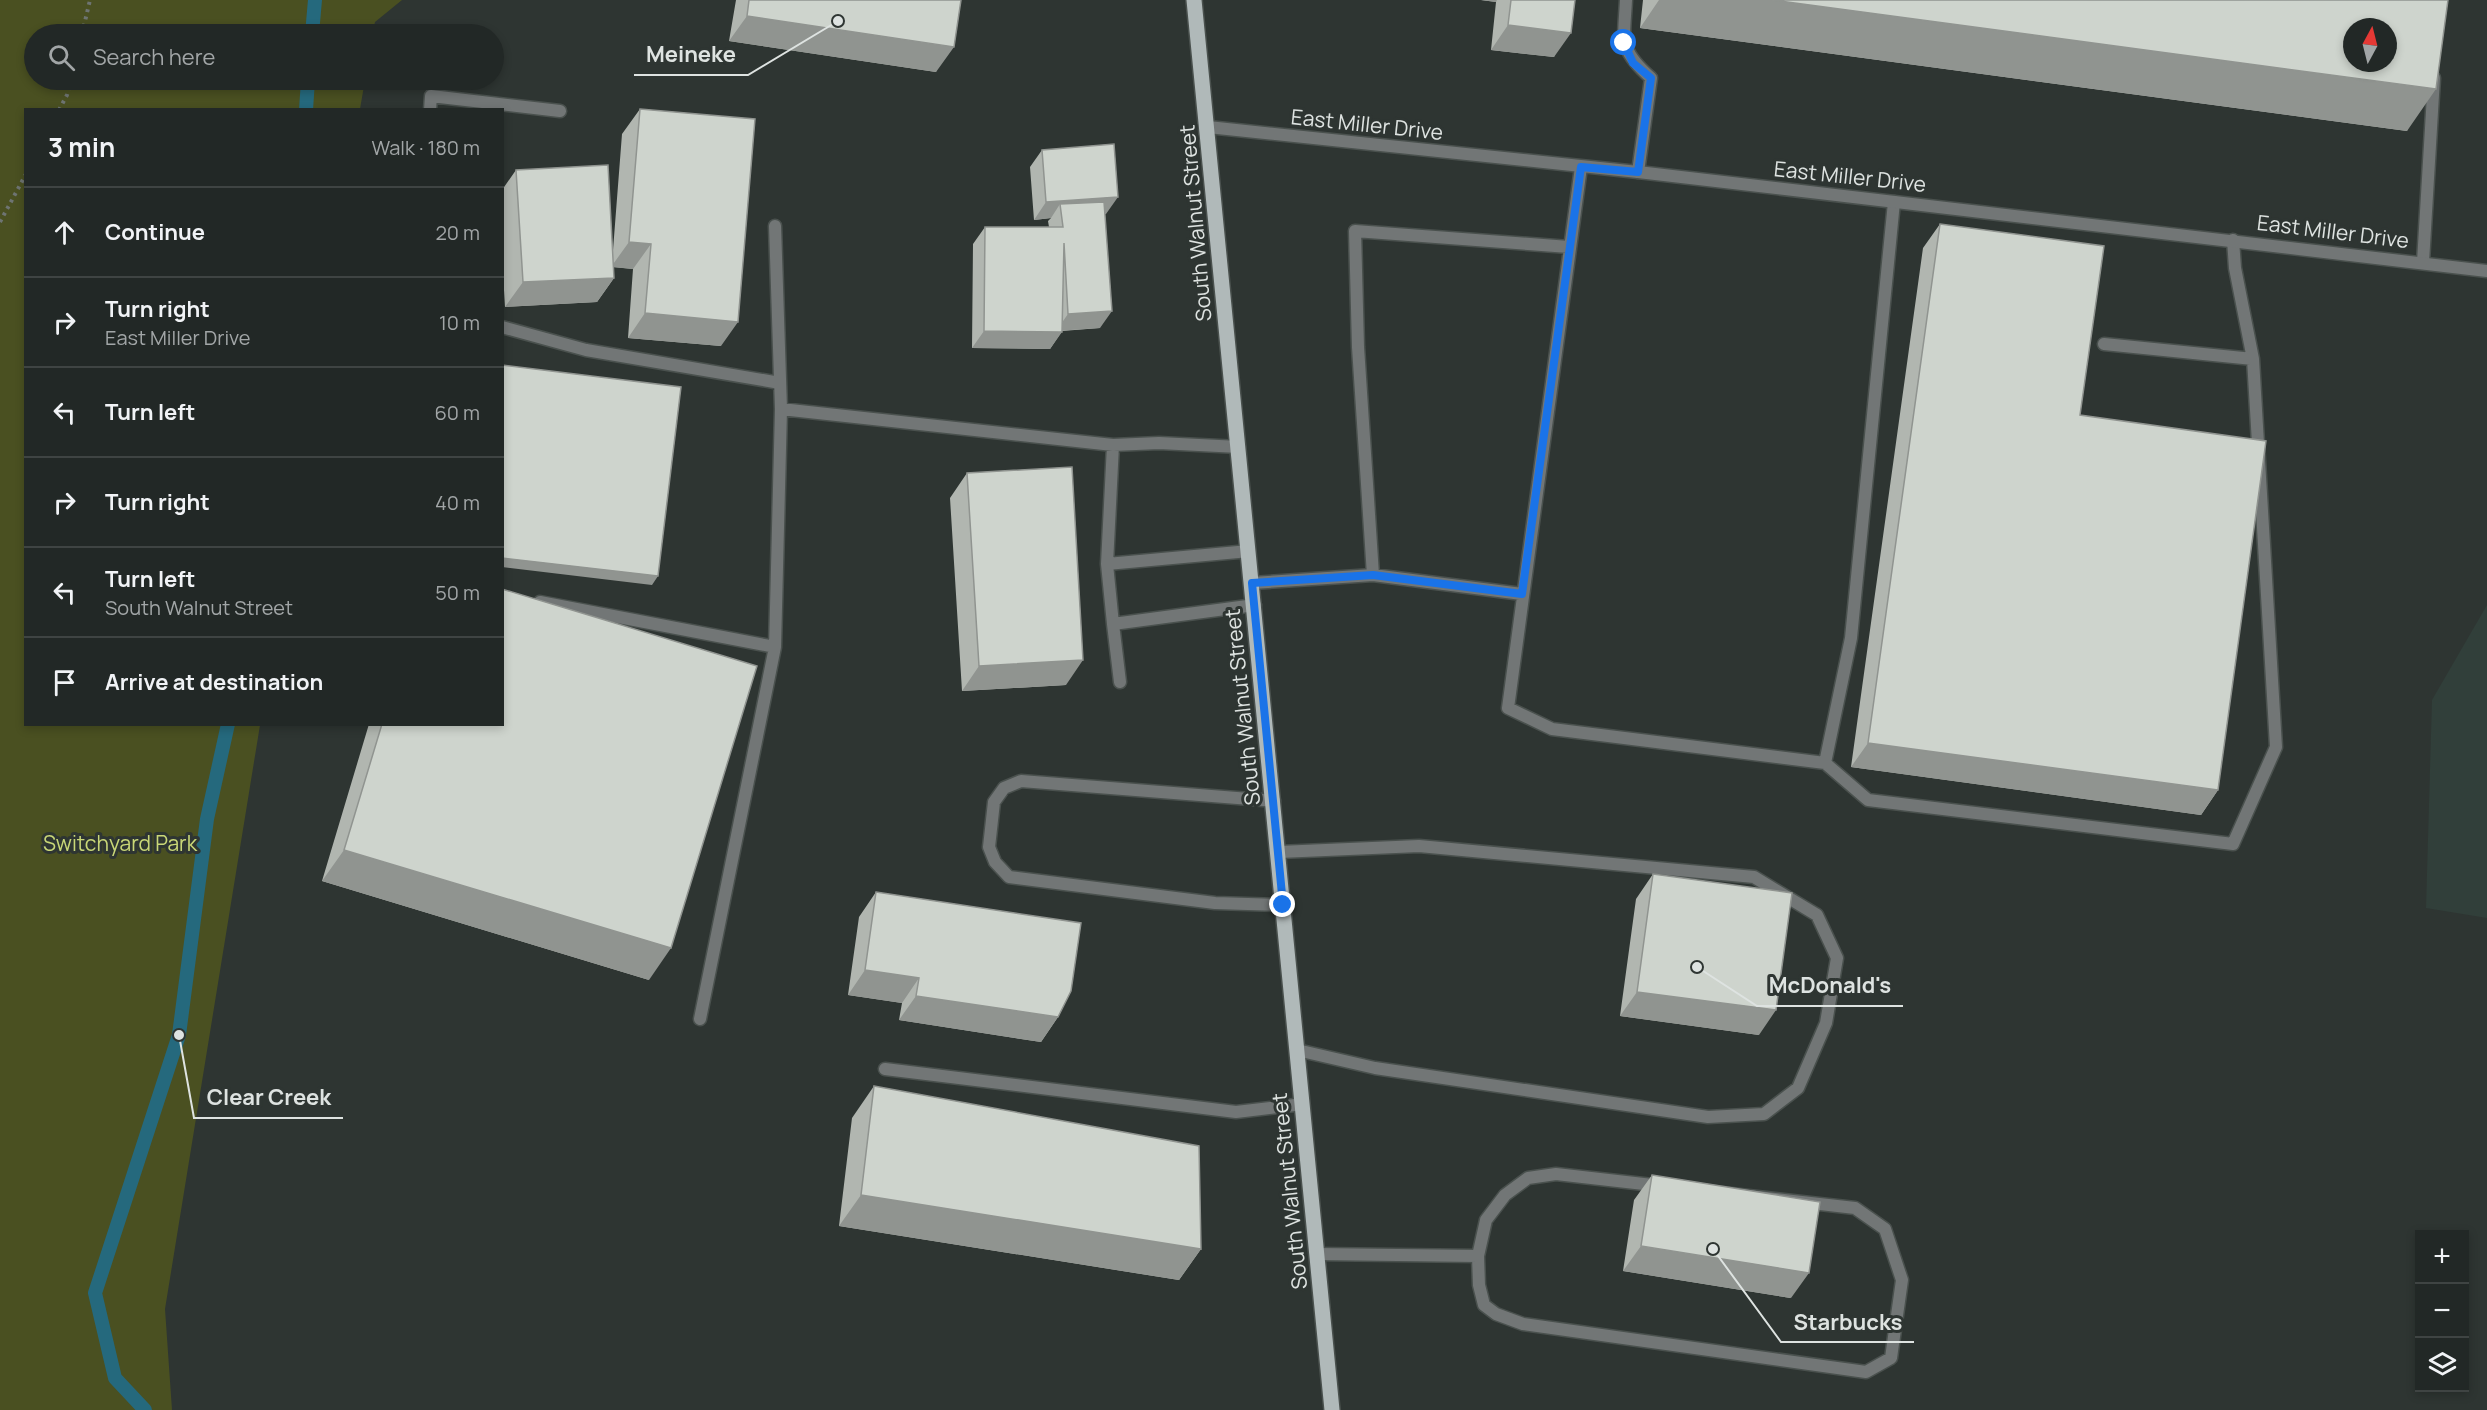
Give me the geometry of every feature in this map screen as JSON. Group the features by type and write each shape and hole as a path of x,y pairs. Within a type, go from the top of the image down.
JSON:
{"main road":[{"name":"South Walnut Street","path":"1194,0 1332,1410"}],"street":[{"path":"1626,0 1624,43 1633,63 1651,78 1638,172"},
{"path":"2423,262 2435,60"},
{"path":"430,108 431,96 560,111"},
{"name":"East Miller Drive","path":"1208,127 1638,172 2487,271"},
{"path":"1581,167 1508,708 1552,729 1825,763 1868,800 2233,844 2276,747 2253,359 2235,268 2233,240"},
{"path":"1825,763 1851,638 1894,202"},
{"path":"700,1019 775,647 781,409 775,226"},
{"path":"1373,575 1358,347 1355,231 1569,247"},
{"path":"504,328 586,350 780,383"},
{"path":"2104,344 2253,359"},
{"path":"781,409 1113,445 1159,443 1239,447"},
{"path":"1113,445 1107,564 1120,682"},
{"path":"1107,564 1249,551"},
{"path":"1252,583 1373,575 1522,594"},
{"path":"525,599 775,647"},
{"path":"1113,624 1255,605"},
{"path":"1274,801 1021,781 1004,788 994,802 989,847 994,862 1009,877 1215,903 1283,905"},
{"path":"1279,852 1419,846 1754,878 1817,915 1837,958 1826,1023 1798,1088 1764,1114 1708,1117 1375,1068 1297,1050"},
{"path":"885,1069 1236,1112 1303,1104"},
{"path":"1556,1174 1855,1208 1885,1229 1902,1280 1891,1358 1866,1372 1523,1324 1496,1314 1484,1305 1479,1285 1478,1256 1486,1220 1505,1195 1528,1178 1556,1174"},
{"path":"1317,1254 1407,1253 1478,1256"}],"path":[{"path":"84,24 90,0"},
{"path":"60,108 68,90"},
{"path":"0,222 24,178"}],"shaded area":[{"path":"2487,605 2487,918 2426,908 2432,700"}],"green space":[{"name":"Switchyard Park","path":"0,0 402,0 374,24 24,24 24,90 363,90 360,108 24,108 24,726 260,726 165,1309 172,1410 0,1410"}],"building":[{"path":"749,0 961,0 954,47 747,16"},
{"path":"1511,0 1575,0 1571,33 1508,25"},
{"path":"1772,0 2448,0 2436,89"},
{"path":"640,109 755,119 738,322 645,313 651,244 629,242"},
{"path":"1114,144 1118,197 1046,202 1042,150"},
{"path":"608,165 614,278 523,282 516,170"},
{"path":"1104,202 1112,311 1068,314 1064,243 1062,332 984,331 985,227 1063,227 1060,204"},
{"path":"1940,224 2104,246 2080,415 2266,441 2218,790 1868,743"},
{"path":"504,365 681,387 658,576 504,558"},
{"path":"1072,467 1083,660 979,666 967,473"},
{"path":"504,590 757,666 671,948 344,850 381,726 504,726"},
{"path":"1653,874 1792,893 1776,1010 1637,992"},
{"path":"876,892 1081,923 1071,991 1058,1017 916,996 919,978 865,970"},
{"path":"874,1086 1199,1146 1201,1249 861,1195"},
{"path":"1652,1175 1820,1202 1809,1273 1641,1246"}],"waterway":[{"path":"313,24 315,0"},
{"path":"306,108 307,90"},
{"path":"145,1410 115,1378 95,1293 179,1035 207,819 228,726"}],"place":[{"name":"Meineke","path":"838,21"},
{"name":"McDonald's","path":"1697,967"},
{"name":"Clear Creek","path":"179,1035"},
{"name":"Starbucks","path":"1713,1249"}],"route":[{"path":"1283,905 1252,583 1373,575 1522,594 1581,167 1638,172 1651,78 1633,63 1624,43"}]}
